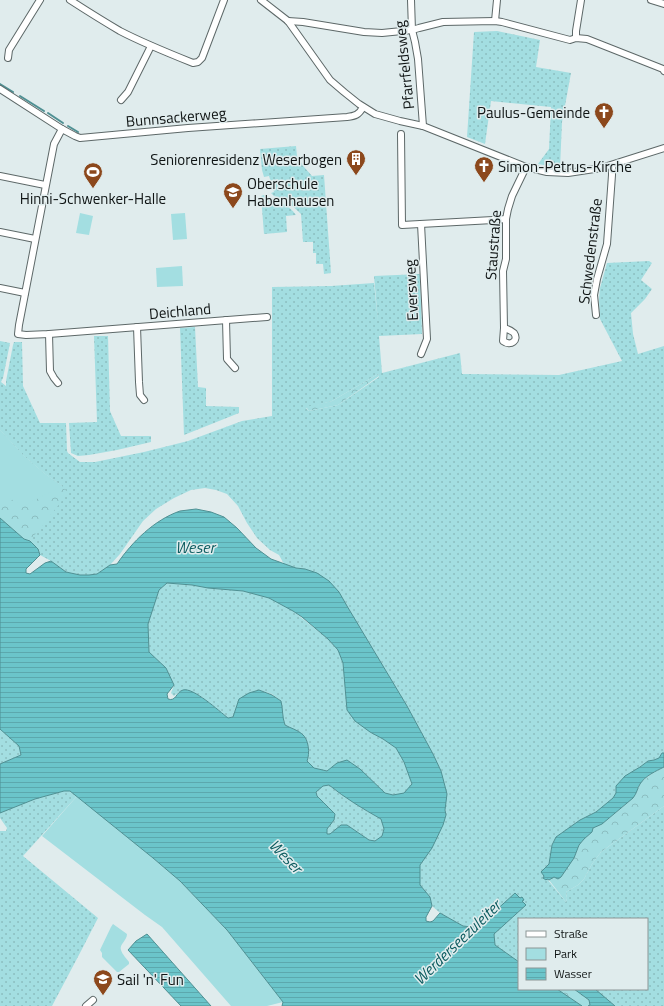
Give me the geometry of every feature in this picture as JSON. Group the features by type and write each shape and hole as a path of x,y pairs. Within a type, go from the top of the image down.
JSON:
{"street":[{"path":"8,58 9,50 40,0"},
{"path":"70,0 121,31 151,46 193,63 198,62 202,58 224,0"},
{"path":"262,0 288,21 330,80 363,107 375,114 423,126 526,167 547,172 568,173 612,166 664,148"},
{"name":"Pfarrfeldsweg","path":"411,0 412,30 418,59 423,126"},
{"path":"495,21 497,0"},
{"path":"576,38 581,0"},
{"path":"651,0 664,4"},
{"path":"288,21 364,32 382,33 412,30 443,22 495,21 570,40 576,38 586,39 664,69"},
{"path":"121,100 128,92 151,46"},
{"name":"Bunnsackerweg","path":"0,89 62,129 75,136 86,138 188,128 347,117 360,113 363,107"},
{"name":"Deichland","path":"62,129 54,144 45,185 18,334 49,334 267,317"},
{"path":"401,134 402,225 506,219"},
{"name":"Schwedenstraße","path":"596,315 594,295 607,244 612,166"},
{"name":"Staustraße","path":"504,328 503,271 506,259 506,219 512,196 526,167"},
{"path":"0,176 45,185"},
{"name":"Eversweg","path":"421,224 427,339 421,354"},
{"path":"0,232 35,239"},
{"path":"0,288 25,293"},
{"name":"Deichland","path":"226,320 227,360 235,368"},
{"name":"Deichland","path":"137,327 140,395 144,400"},
{"path":"49,334 50,371 58,383"},
{"path":"86,1006 92,1000"}],"green space":[{"path":"497,31 540,40 536,67 571,73 562,122 560,168 538,164 549,149 551,107 491,101 485,144 467,137 474,32"},
{"path":"296,146 297,156 312,176 324,175 331,273 324,274 323,264 316,264 316,253 313,253 313,242 303,242 301,214 287,201 274,196 271,193 274,192 269,176 264,177 262,170 260,149"},
{"path":"264,195 286,205 296,215 286,216 287,232 264,234 261,196"},
{"path":"80,213 93,216 89,235 76,233"},
{"path":"185,213 187,239 173,240 171,214"},
{"path":"649,261 652,263 641,280 652,289 645,299 631,313 633,334 638,354 664,346 664,753 662,753 659,758 648,761 634,771 616,788 616,793 613,798 596,812 580,820 556,837 552,845 549,864 543,877 547,879 566,902 566,892 578,885 584,879 592,864 601,852 664,806 664,1006 615,1006 596,990 648,990 648,918 518,918 518,961 495,945 494,933 526,905 515,893 480,925 472,927 463,926 440,913 432,906 430,897 420,885 420,865 446,815 441,771 433,754 407,706 339,592 305,569 284,564 279,555 270,550 257,538 238,506 227,494 205,488 191,490 174,498 156,509 143,521 120,554 110,565 97,574 80,575 66,572 40,555 38,549 30,541 62,486 24,456 0,430 0,341 10,343 1,382 6,386 14,342 22,342 23,386 40,423 66,423 68,453 80,462 95,462 188,441 242,421 272,416 272,287 331,286 374,283 378,322 374,276 420,274 422,334 379,336 382,373 460,353 462,374 559,375 622,361 600,319 600,288 607,263","holes":["378,374 379,377 338,405 309,411 306,408 332,401"]},
{"path":"182,266 183,286 157,287 156,268"},
{"path":"195,327 198,387 206,388 206,406 239,407 239,413 184,435 180,328"},
{"path":"94,336 108,336 110,411 121,436 151,436 151,442 117,450 78,456 71,453 69,423 97,422"},
{"path":"378,374 379,376 338,405 309,411 306,407 332,401"},
{"path":"0,430 24,456 62,486 68,493 30,541 24,539 0,518"},
{"path":"0,430 24,456 62,486 23,506 2,494 0,495"},
{"path":"167,583 243,591 269,598 293,611 328,639 338,650 343,663 347,710 370,732 396,748 404,762 412,784 404,794 393,795 385,793 375,783 337,763 327,771 314,768 307,761 309,751 306,739 300,733 285,725 281,701 272,694 259,690 239,699 233,717 228,718 202,697 191,691 179,692 174,696 171,693 174,685 166,668 149,652 148,624 159,590"},
{"path":"0,729 19,746 21,755 0,764"},
{"path":"664,767 664,806 601,852 592,864 584,879 578,885 566,892 566,902 549,880 554,877 558,879 561,877 574,858 579,845 592,832 593,827 602,824 625,805 639,787 641,782"},
{"path":"329,785 348,799 381,819 384,829 382,836 375,841 369,840 347,825 341,825 330,834 327,834 327,829 334,820 335,814 317,796 316,791 323,786"},
{"path":"64,791 70,791 77,796 23,856 98,918 52,1006 0,1006 0,831 6,831 7,828 0,818 0,813 35,799"},
{"path":"77,796 180,881 227,930 283,1002 267,1006 231,1006 162,927 42,836"},
{"path":"113,924 127,934 121,950 129,964 119,972 117,972 102,957 100,950"},
{"path":"558,990 575,990 589,1000 590,1005 582,1006"}],"water":[{"path":"196,509 211,512 224,517 256,548 271,559 296,568 317,573 329,581 339,592 407,706 441,771 447,794 445,810 446,815 432,848 420,865 420,885 430,897 432,906 426,917 426,921 433,921 440,913 463,926 472,927 480,925 515,893 520,898 522,897 524,900 522,901 526,905 494,934 495,945 518,961 518,990 558,990 582,1006 282,1006 283,1002 227,930 180,881 70,791 64,791 35,799 0,813 0,764 21,755 19,746 0,729 0,518 38,549 40,555 26,569 26,573 30,574 45,563 51,561 66,572 89,575 97,574 110,565 117,564 144,533 161,520 180,511","holes":["167,583 243,591 269,598 302,617 328,639 338,650 343,663 347,710 355,721 396,748 404,762 412,784 404,793 393,795 385,793 360,769 347,760 337,763 327,771 314,768 307,761 308,747 306,739 298,731 285,725 281,701 272,695 259,690 249,693 239,699 233,717 228,718 206,700 187,690 181,691 171,700 168,699 167,694 174,685 166,668 149,652 148,624 159,590","329,785 381,819 384,829 382,836 375,841 369,840 347,825 341,825 330,834 327,834 327,829 334,820 335,814 317,796 316,792 323,786"]},
{"path":"662,753 664,753 664,767 651,774 640,784 633,798 602,824 593,828 592,832 579,845 574,858 561,877 558,879 554,877 549,880 543,878 544,876 541,872 549,864 552,845 556,837 580,820 596,812 613,798 616,793 616,786 625,776 648,761 659,758"},
{"path":"147,934 211,1006 181,1006 128,950 136,941"},
{"path":"575,990 596,990 615,1006 588,1006 590,1005 589,1000"}],"waterway":[{"path":"0,84 13,92"},
{"path":"20,96 44,111"},
{"path":"48,113 63,123"},
{"path":"68,126 78,132"}],"place":[{"name":"Paulus-Gemeinde","path":"604,129"},
{"name":"Seniorenresidenz Weserbogen","path":"356,176"},
{"name":"Simon-Petrus-Kirche","path":"484,183"},
{"name":"Hinni-Schwenker-Halle","path":"93,189"},
{"name":"Oberschule Habenhausen","path":"233,209"},
{"name":"Sail 'n' Fun","path":"103,996"}],"water label":[{"name":"Weser","path":"195,547"},
{"name":"Weser","path":"286,856"},
{"name":"Werderseezuleiter","path":"457,942"}]}
